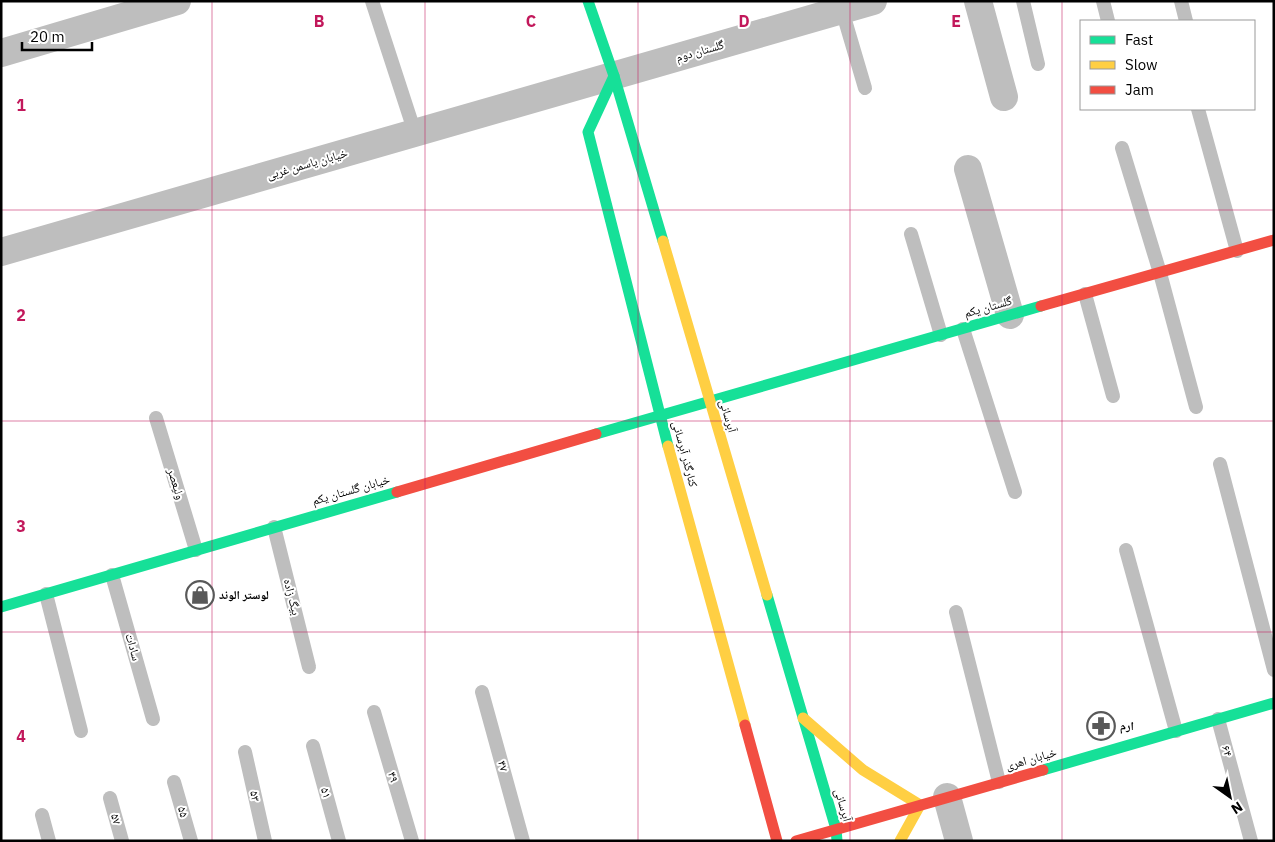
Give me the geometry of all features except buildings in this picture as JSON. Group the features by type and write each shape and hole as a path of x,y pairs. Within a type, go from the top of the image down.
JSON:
{"street":[{"path":"1,53 177,1"},
{"name":"آبرسانی","path":"588,1 614,76 837,835"},
{"name":"گلستان دوم","path":"614,76 873,1"},
{"path":"978,1 1004,97"},
{"name":"خیابان یاسمن غربی","path":"1,252 614,76"},
{"name":"کنارگذر آبرسانی","path":"614,76 588,132 660,414 777,841"},
{"path":"968,169 1010,315"},
{"name":"گلستان یکم","path":"709,400 1274,240"},
{"name":"خیابان گلستان یکم","path":"1,607 709,400"},
{"name":"خیابان اهری","path":"796,841 837,835 920,805 1274,703"},
{"path":"803,718 863,770 920,805 900,841"},
{"path":"947,797 958,841"}],"lane":[{"path":"372,1 415,133"},
{"path":"1023,1 1038,64"},
{"path":"1103,1 1108,20"},
{"path":"1181,1 1186,20"},
{"path":"842,10 865,88"},
{"path":"1198,110 1237,251"},
{"path":"1122,148 1160,273 1196,407"},
{"path":"911,234 941,335"},
{"path":"1085,294 1113,396"},
{"path":"963,329 1015,492"},
{"name":"ولیعصر","path":"156,418 196,550"},
{"path":"1220,464 1274,670"},
{"name":"بیگ زاده","path":"274,527 309,668"},
{"path":"1126,550 1176,731"},
{"name":"سادات","path":"112,574 153,719"},
{"path":"46,594 81,731"},
{"path":"956,612 999,782"},
{"name":"۴۷","path":"482,692 523,841"},
{"name":"۴۹","path":"374,712 412,841"},
{"name":"۶۴","path":"1218,719 1251,841"},
{"name":"۵۱","path":"312,746 339,841"},
{"name":"۵۳","path":"245,752 266,841"},
{"name":"۵۵","path":"174,782 191,841"},
{"name":"۵۷","path":"110,798 122,841"},
{"path":"42,815 49,841"}],"traffic: fast":[{"path":"588,1 614,76 663,241"},
{"path":"614,76 588,132 668,446"},
{"path":"596,434 1041,306"},
{"path":"1,607 397,492"},
{"path":"767,595 836,829 837,841"},
{"path":"1043,770 1274,703"}],"traffic: slow":[{"path":"663,241 767,595"},
{"path":"668,446 745,725"},
{"path":"803,718 863,770 920,805 900,841"}],"traffic: jam":[{"path":"1041,306 1274,240"},
{"path":"397,492 596,434"},
{"path":"745,725 777,841"},
{"path":"796,841 1043,770"}],"place":[{"name":"لوستر الوند","path":"200,595"},
{"name":"ارم","path":"1101,726"}]}
